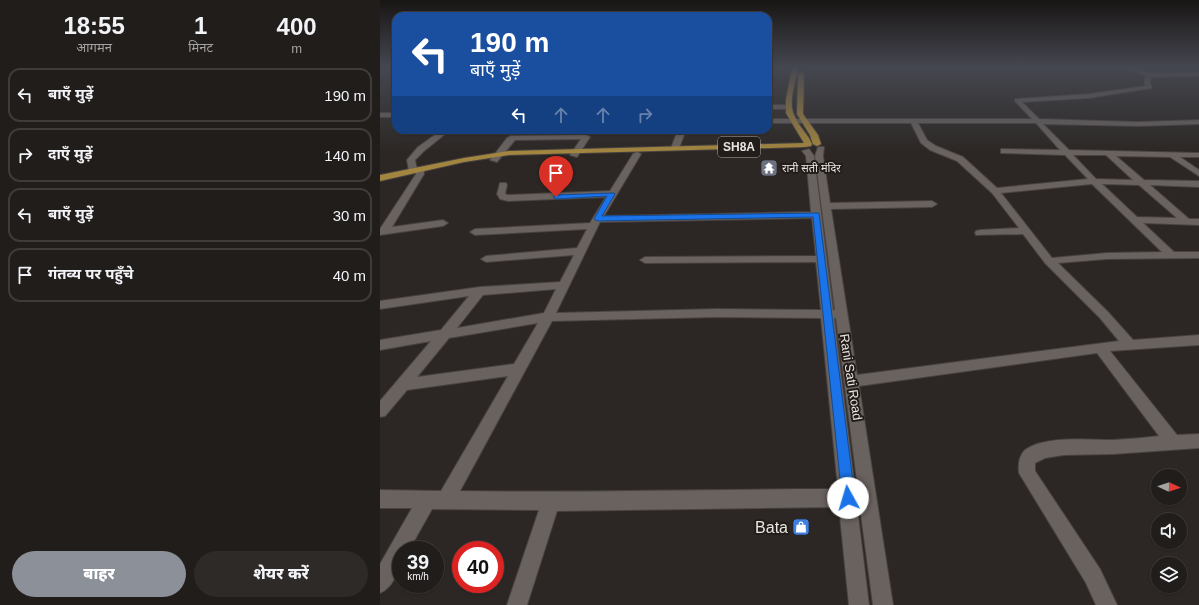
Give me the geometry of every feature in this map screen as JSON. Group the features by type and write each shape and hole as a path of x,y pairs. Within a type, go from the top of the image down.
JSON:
{"main road":[{"path":"791,95 789,114 804,135 810,147"},
{"path":"799,95 800,114 814,135 810,147"},
{"name":"SH8A","path":"380,178 496,157 674,148 810,147"},
{"name":"SH8A","path":"576,153 636,154 810,147"},
{"name":"SH8A","path":"380,184 418,171"}],"street":[{"path":"1094,95 1017,100 1036,122 1094,181 1171,255"},
{"path":"772,107 789,107"},
{"path":"380,115 392,115"},
{"path":"772,121 913,121 1138,124 1197,123"},
{"path":"913,121 924,140 933,148 960,159 994,191 1048,261 1104,315 1130,345"},
{"path":"383,231 418,171 411,160 416,154 441,134"},
{"path":"674,148 680,134"},
{"path":"496,157 510,140 514,138 586,137 576,153"},
{"path":"810,147 810,156 821,210 821,259 833,314 839,404 860,605"},
{"path":"1004,151 1108,153 1199,152"},
{"path":"1108,153 1186,221"},
{"path":"1170,153 1199,174"},
{"path":"446,499 548,317 596,223 636,154"},
{"path":"994,191 1094,181 1199,184"},
{"path":"503,184 501,194 502,197 508,198 612,194"},
{"path":"475,232 596,223 932,204"},
{"name":"Rani Sati Road","path":"821,210 833,314 852,381 883,605"},
{"path":"1136,220 1199,222"},
{"path":"383,231 443,223"},
{"path":"980,233 1025,231"},
{"path":"486,259 581,251"},
{"path":"1048,261 1106,256 1199,255"},
{"path":"645,260 821,259"},
{"path":"380,305 480,291 564,286"},
{"path":"380,411 480,291"},
{"path":"380,345 444,333 548,317 717,313 833,314"},
{"path":"852,381 1100,348 1199,340"},
{"path":"1100,348 1172,441"},
{"path":"403,385 519,369"},
{"path":"1107,605 1092,576 1027,473 1026,464 1029,458 1036,453 1064,448 1114,447 1172,441 1199,441"},
{"path":"380,499 551,502 868,498"},
{"path":"380,583 426,500"},
{"path":"517,605 551,502"}],"place":[{"name":"रानी सती मंदिर","path":"769,168"},
{"name":"Bata","path":"801,527"}],"route":[{"path":"556,197 612,194 598,219 775,217 816,215 826,314 839,404 848,498"}]}
